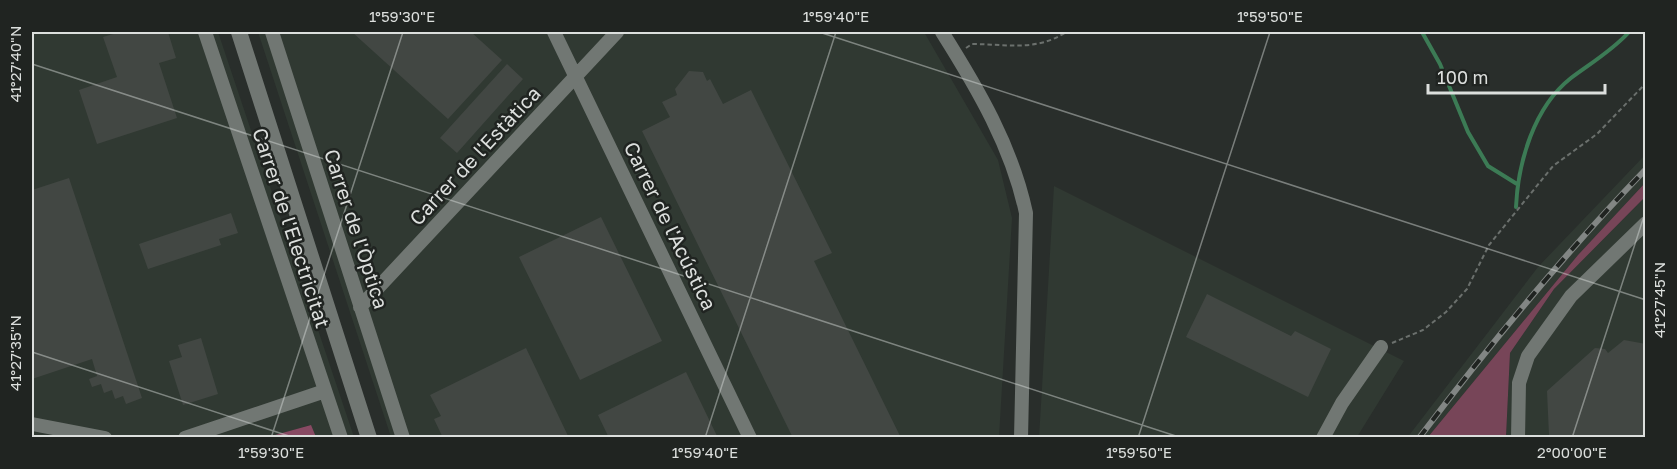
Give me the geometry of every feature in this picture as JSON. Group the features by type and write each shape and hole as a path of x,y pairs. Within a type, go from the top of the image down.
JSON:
{"street":[{"name":"Carrer de l'Electricitat","path":"205,32 341,438"},
{"path":"239,32 369,438"},
{"name":"Carrer de l'Òptica","path":"272,32 403,438"},
{"name":"Carrer de l'Acústica","path":"554,32 750,438"},
{"name":"Carrer de l'Estàtica","path":"360,307 617,32"},
{"path":"942,32 957,55 1008,150 1018,176 1026,213 1021,438"},
{"path":"1518,438 1519,383 1528,356 1571,296 1646,223"},
{"path":"1323,438 1342,403 1381,347"},
{"path":"185,438 325,391"},
{"path":"32,424 105,438"}],"path":[{"path":"957,55 972,44 1016,47 1036,45 1055,39 1065,32"},
{"path":"1381,347 1423,330 1446,312 1467,289 1489,245 1553,166 1598,134 1646,83"}],"shaded area":[{"path":"32,32 218,32 354,437 316,437 310,425 268,438 32,437"},
{"path":"258,32 924,32 998,160 1012,218 999,437 391,437"},
{"path":"1645,155 1645,183 1578,255 1428,437 1407,438 1538,267"},
{"path":"1645,183 1645,197 1554,289 1510,353 1506,437 1428,437 1578,255"},
{"path":"1054,186 1404,361 1357,437 1039,438"},
{"path":"1645,197 1645,437 1506,438 1510,353 1554,289"},
{"path":"311,425 316,437 268,437"}],"building":[{"path":"120,32 168,32 176,58 159,63 177,118 97,144 79,90 117,77 103,37"},
{"path":"352,32 471,32 502,60 448,119"},
{"path":"507,64 523,79 457,153 440,138"},
{"path":"689,71 703,72 707,81 710,79 723,104 751,90 832,253 814,261 901,438 793,438 642,131 670,117 662,102 677,95 675,89"},
{"path":"69,178 142,398 126,404 123,396 115,399 112,390 104,393 101,384 92,387 89,379 97,376 92,359 32,379 32,190"},
{"path":"231,213 238,233 219,239 221,245 148,269 139,244"},
{"path":"601,217 662,341 580,380 519,257"},
{"path":"1207,294 1291,336 1295,331 1331,349 1308,397 1186,337"},
{"path":"201,338 218,394 183,405 169,361 182,357 178,345"},
{"path":"1624,340 1646,344 1646,438 1551,438 1547,391 1595,348 1605,349 1608,353"},
{"path":"526,348 569,438 443,438 434,419 441,416 430,395"},
{"path":"686,372 718,438 609,438 598,415"}],"waterway":[{"path":"1422,32 1440,64 1468,132 1488,166 1517,184"},
{"path":"1516,207 1520,172 1530,136 1547,104 1571,78 1609,51 1629,32"}],"railway":[{"path":"1419,438 1528,300 1646,169"}]}
